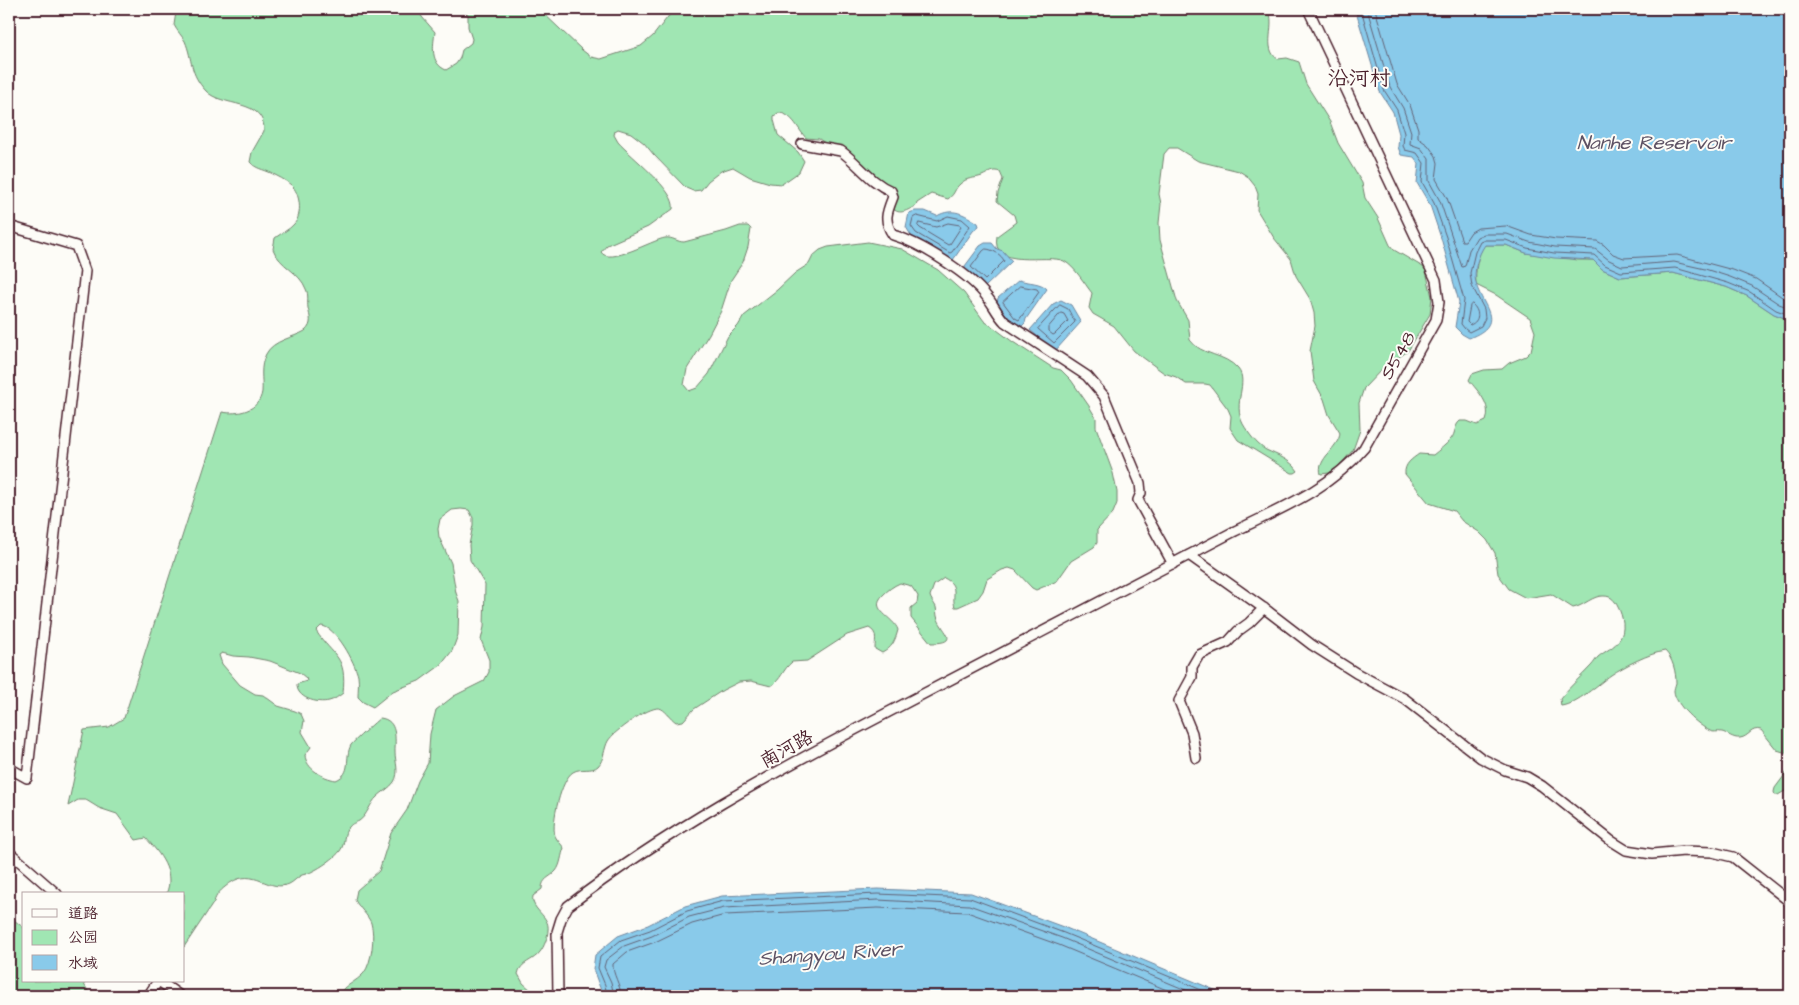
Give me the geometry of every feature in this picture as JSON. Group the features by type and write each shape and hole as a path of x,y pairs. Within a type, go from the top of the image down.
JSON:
{"street":[{"name":"S548","path":"1113,595 1296,501 1333,479 1364,448 1436,320 1439,302 1436,280 1308,9"},
{"path":"802,144 842,150 871,179 891,191 893,197 886,215 889,229 893,235 907,240 956,268 987,296 996,312 1005,322 1087,376 1104,396 1140,483 1141,493 1138,500 1173,564"},
{"path":"9,226 76,246 85,271 27,778 9,768"},
{"path":"1189,555 1264,608 1312,645 1356,673 1405,699 1481,758 1506,770 1527,777 1542,786 1610,840 1626,850 1652,854 1684,851 1712,852 1734,857 1790,902"},
{"name":"南河路","path":"558,996 557,932 568,906 587,891 731,797 810,753 1113,595"},
{"path":"1196,758 1192,733 1179,701 1192,677 1192,667 1199,655 1228,642 1238,630 1250,624 1264,608"},
{"path":"9,852 55,892"},
{"path":"148,996 158,982"},
{"path":"160,982 180,996"}],"green space":[{"path":"181,9 195,13 200,9 418,9 422,17 435,32 433,48 435,59 446,70 456,64 462,50 471,43 472,39 468,27 466,9 539,9 582,50 591,57 601,59 641,46 653,36 674,9 1268,9 1271,22 1270,43 1273,55 1278,59 1287,58 1299,62 1306,84 1330,122 1338,143 1362,183 1365,198 1378,218 1390,245 1394,250 1423,267 1426,271 1432,297 1430,314 1408,351 1383,368 1364,388 1359,403 1360,430 1353,450 1339,466 1329,473 1321,474 1322,463 1336,444 1340,433 1329,415 1324,399 1314,381 1310,351 1315,326 1310,299 1296,276 1291,259 1274,238 1257,210 1258,194 1255,186 1247,176 1239,171 1198,161 1177,148 1169,148 1164,154 1159,194 1161,204 1160,240 1177,301 1188,320 1190,340 1200,349 1227,360 1238,369 1242,380 1239,408 1243,424 1259,445 1295,467 1298,471 1292,473 1238,440 1230,428 1231,416 1228,409 1210,385 1186,384 1176,377 1164,373 1134,351 1114,326 1093,314 1089,308 1092,293 1076,271 1068,264 1056,259 1022,259 1002,254 997,247 997,236 1016,222 1014,215 997,201 1003,179 1000,172 993,171 965,180 948,199 931,194 917,203 916,206 904,212 898,212 892,208 889,194 847,163 837,151 819,139 806,138 791,118 778,113 774,116 774,120 778,135 798,152 804,161 799,172 782,184 770,183 750,177 733,167 721,171 708,181 701,190 693,191 686,188 644,143 631,133 618,129 614,135 618,142 661,184 668,193 673,209 648,227 607,245 601,252 606,256 631,251 665,238 684,242 740,226 748,226 751,229 743,262 731,280 721,311 687,369 684,385 689,391 697,388 709,374 728,336 738,326 744,316 795,273 809,264 813,256 820,250 828,247 868,242 902,249 938,270 964,293 984,321 1053,368 1061,370 1071,380 1096,418 1096,427 1113,473 1117,503 1113,513 1097,530 1097,543 1094,547 1071,561 1057,581 1036,590 1015,570 1009,568 987,579 983,591 978,598 958,607 955,607 954,591 949,581 944,578 934,585 930,596 936,607 938,619 948,636 948,639 945,641 931,643 911,618 911,608 917,603 918,596 911,586 900,583 895,585 879,600 878,605 880,609 896,625 898,630 893,644 882,653 875,649 875,634 869,628 847,635 807,661 792,662 771,686 751,681 739,682 694,709 683,721 676,722 659,708 647,711 617,731 608,741 602,761 596,768 579,770 569,776 558,802 554,830 555,836 564,848 558,869 545,880 542,889 533,896 534,905 548,925 547,936 540,952 521,967 518,974 523,983 532,991 543,989 544,996 337,996 364,973 367,968 372,949 373,935 370,920 355,900 357,890 379,871 391,833 407,810 418,781 428,763 430,734 436,710 454,696 484,681 489,672 489,660 481,640 484,627 485,585 470,560 469,545 473,518 469,510 452,510 440,519 439,537 451,563 459,601 458,635 452,651 441,665 419,681 393,691 373,707 363,702 358,697 358,676 349,654 333,632 321,626 316,631 338,658 343,671 344,681 343,693 336,698 324,702 313,701 300,693 297,684 307,681 300,673 270,661 222,653 219,655 222,664 240,685 255,694 263,695 278,706 301,714 304,721 302,732 311,747 305,755 306,760 312,769 326,777 336,780 345,773 351,745 380,718 390,722 393,726 396,778 379,795 362,819 349,827 345,833 340,851 328,862 286,885 272,885 250,878 234,881 218,893 185,946 185,892 167,892 169,878 165,863 146,838 136,840 117,814 99,808 86,800 78,800 68,806 84,730 109,727 124,718 222,412 241,412 257,404 262,392 262,368 269,349 278,342 305,331 310,323 307,294 303,283 280,260 273,249 275,238 290,228 297,220 299,204 297,193 287,181 257,168 250,162 252,152 264,131 262,121 258,113 250,108 222,100 206,91 194,72 185,41 174,25 176,12"},
{"path":"1484,245 1506,245 1526,253 1578,260 1593,260 1602,269 1620,277 1673,273 1726,287 1747,296 1774,314 1790,320 1790,754 1777,750 1761,730 1758,729 1737,738 1722,732 1710,731 1699,724 1683,708 1675,696 1675,670 1665,651 1652,654 1630,664 1611,675 1574,702 1561,706 1560,699 1598,657 1615,645 1621,636 1623,628 1622,619 1616,603 1609,597 1600,596 1573,608 1551,594 1526,598 1509,589 1498,574 1495,553 1487,540 1479,532 1462,521 1454,511 1429,503 1405,474 1407,465 1416,456 1419,454 1433,455 1447,443 1453,437 1460,421 1467,421 1477,425 1486,421 1486,404 1469,380 1472,374 1484,370 1502,369 1509,363 1526,356 1531,351 1535,332 1530,318 1496,295 1476,285 1477,264"},
{"path":"1790,768 1790,788 1775,795 1775,788"},
{"path":"9,919 14,920 22,926 22,982 83,982 91,996 9,996"}],"water":[{"name":"Nanhe Reservoir","path":"1356,9 1790,9 1790,320 1774,314 1747,296 1726,287 1673,273 1620,277 1602,269 1593,260 1554,258 1526,253 1506,245 1485,245 1480,253 1475,278 1490,320 1481,332 1469,338 1462,334 1455,327 1459,302 1441,238 1430,205 1417,183 1419,164 1414,157 1401,155 1398,147 1399,134 1393,112 1380,92"},
{"path":"925,211 937,216 948,212 958,213 978,223 979,226 973,231 953,260 951,260 912,237 906,227 909,213"},
{"path":"985,243 992,243 1012,261 984,288 965,269 965,266 980,246"},
{"path":"1019,280 1038,284 1047,289 1021,327 1012,322 997,303 998,298"},
{"path":"1061,300 1071,305 1081,322 1056,350 1030,330 1053,304"},
{"name":"Shangyou River","path":"878,889 971,893 1066,928 1229,996 603,996 593,969 595,955 618,936 648,925 685,906 722,896"}],"district":[{"name":"沿河村","path":"1359,78"}]}
